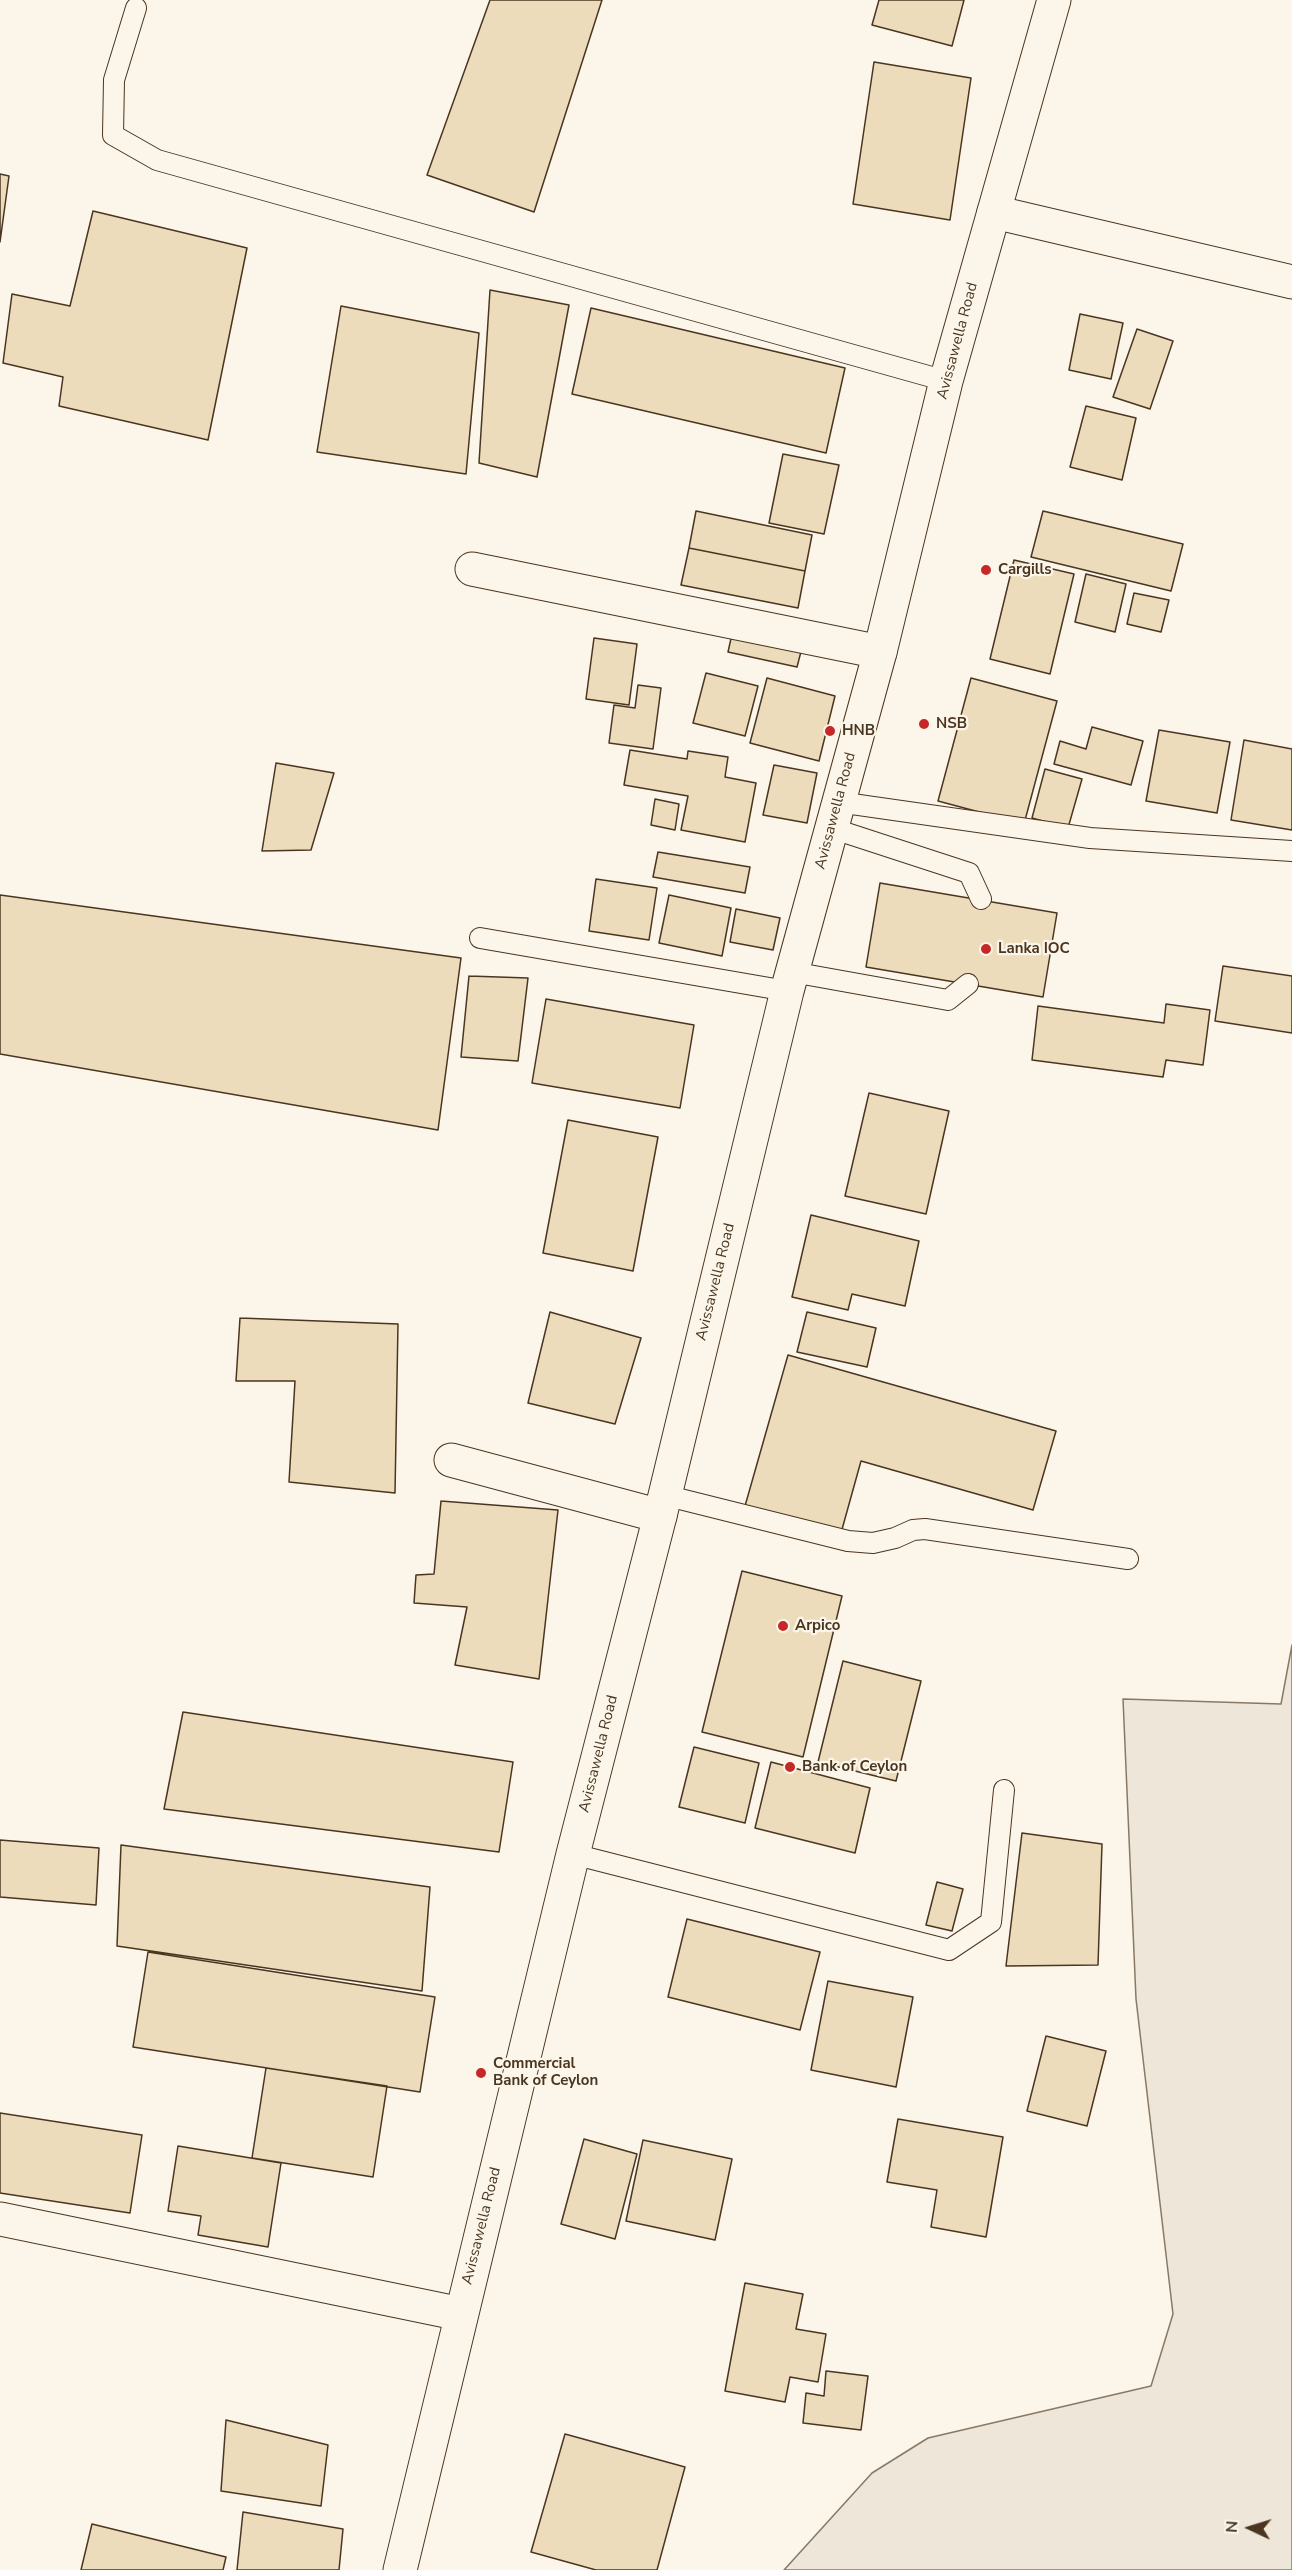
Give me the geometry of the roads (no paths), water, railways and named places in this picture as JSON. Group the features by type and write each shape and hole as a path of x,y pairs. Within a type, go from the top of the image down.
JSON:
{"main road":[{"name":"Avissawella Road","path":"400,2570 573,1854 662,1505 789,981 880,652 946,381 1054,0"},
{"path":"994,212 1292,282"},
{"path":"472,569 880,652"},
{"path":"451,1460 662,1505"},
{"path":"0,2219 461,2314"}],"lane":[{"path":"136,8 114,80 113,135 157,160 946,381"},
{"path":"835,815 1090,838 1292,851"},
{"path":"835,815 969,873 981,899"},
{"path":"480,938 789,981 948,1000 968,984"},
{"path":"662,1505 848,1541 873,1543 895,1538 913,1530 925,1529 1128,1559"},
{"path":"573,1854 949,1950 991,1922 1004,1790"}],"place":[{"name":"Cargills","path":"986,570"},
{"name":"NSB","path":"924,724"},
{"name":"HNB","path":"830,731"},
{"name":"Lanka IOC","path":"986,949"},
{"name":"Arpico","path":"783,1626"},
{"name":"Bank of Ceylon","path":"790,1767"},
{"name":"Commercial Bank of Ceylon","path":"481,2073"}]}
